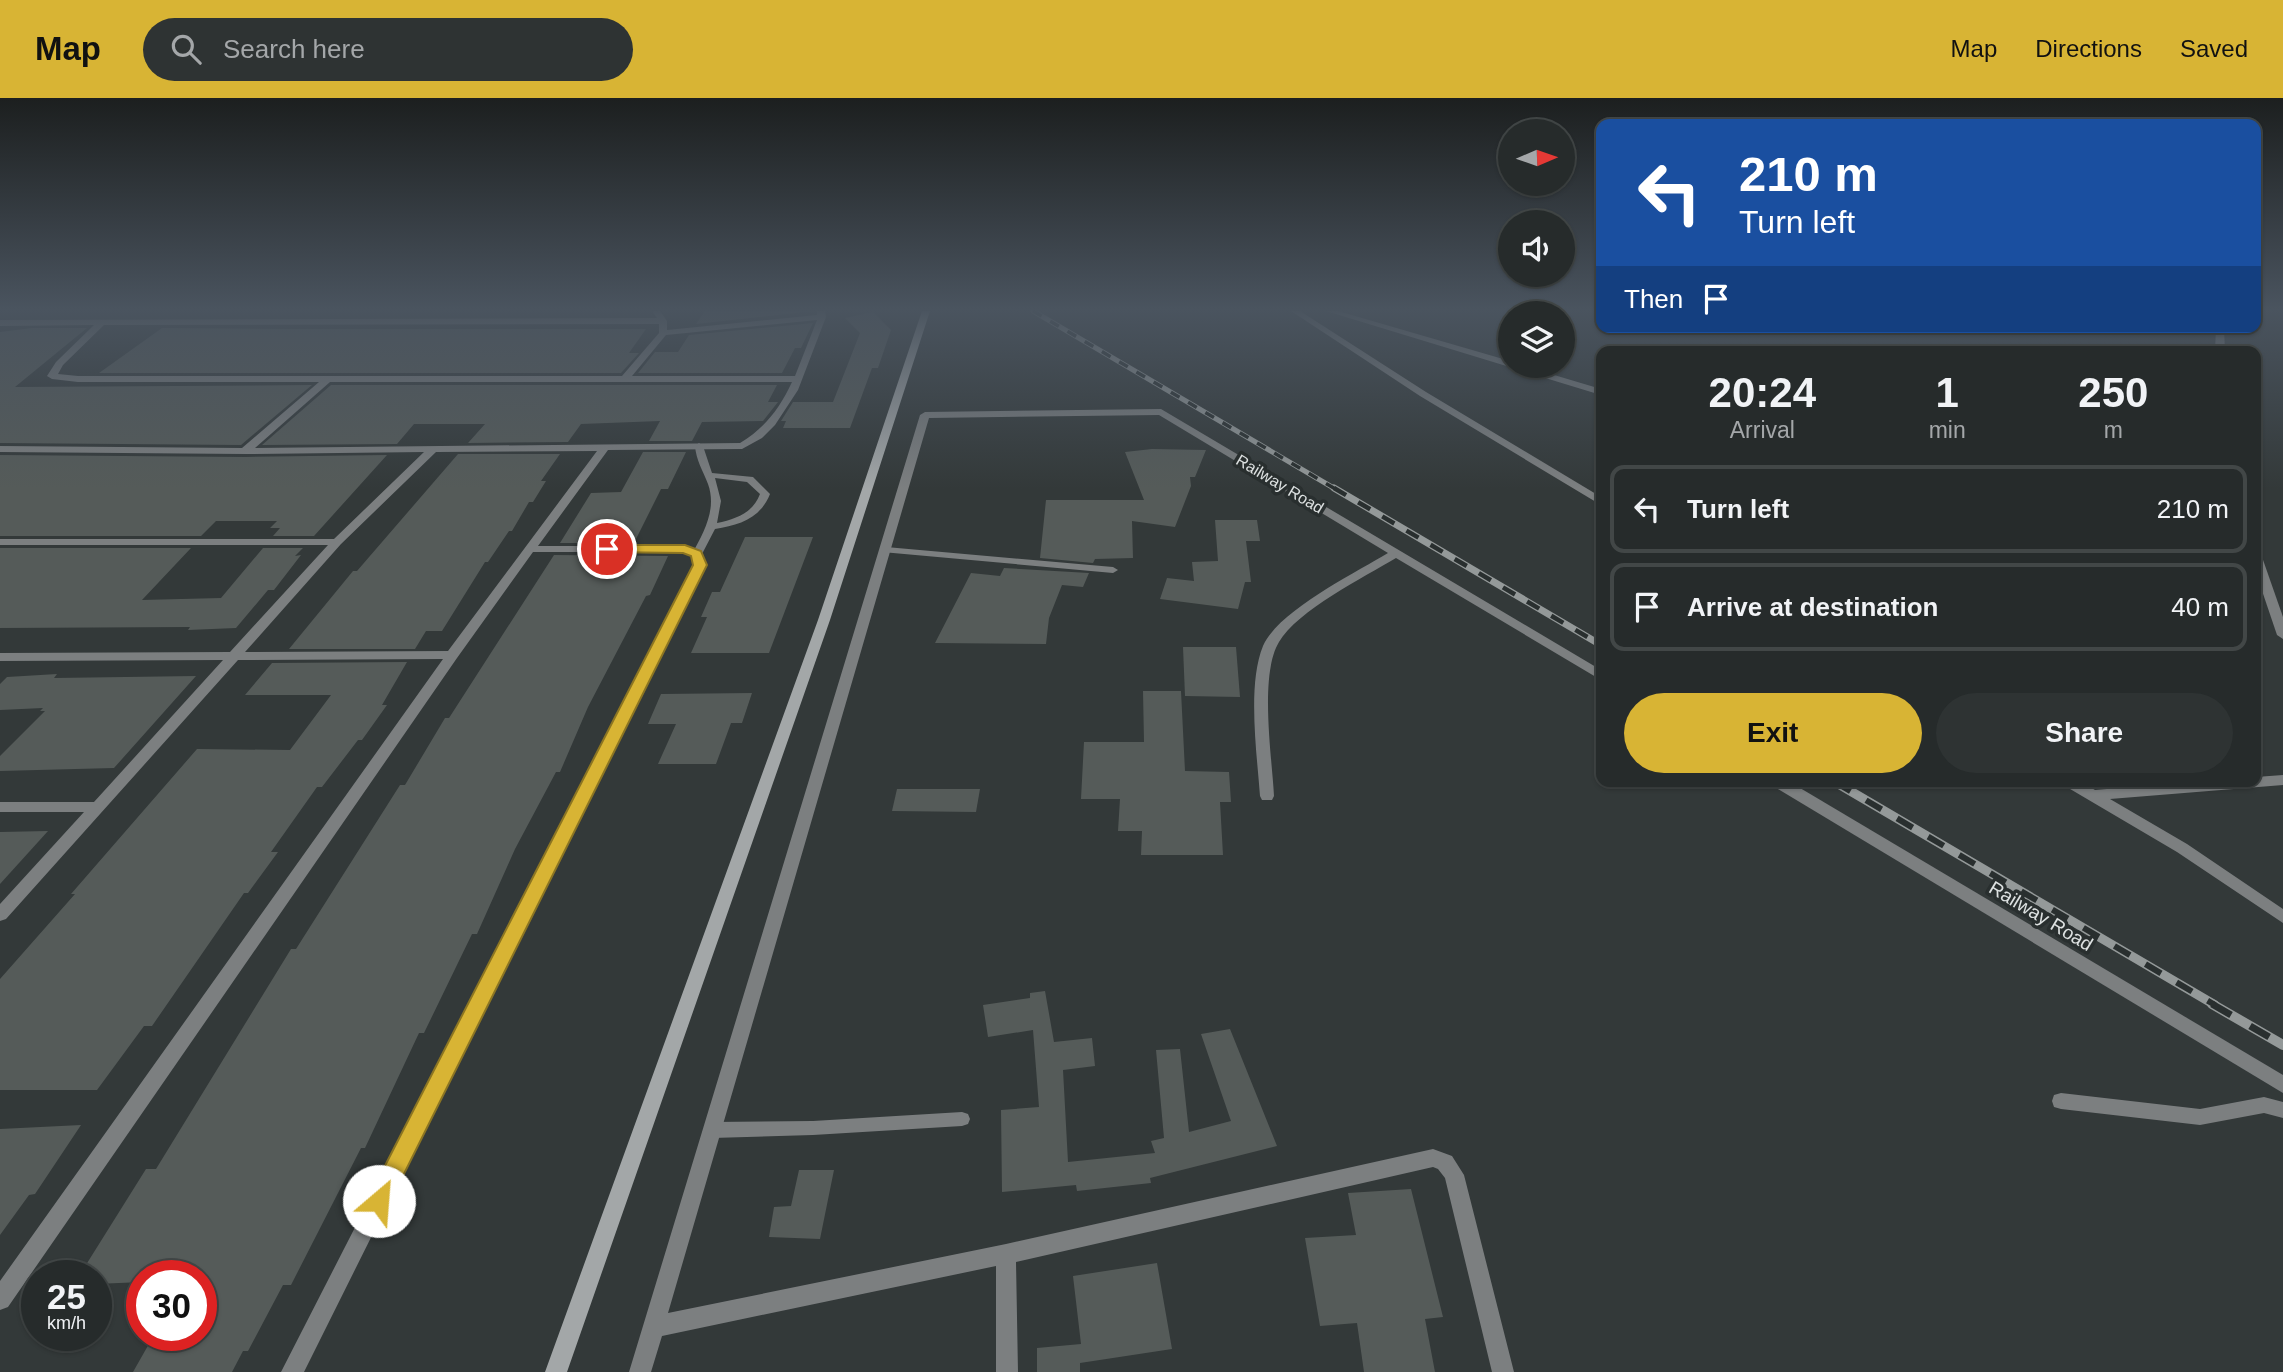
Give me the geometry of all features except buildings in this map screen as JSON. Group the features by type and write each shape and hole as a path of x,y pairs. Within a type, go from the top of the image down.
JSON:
{"main road":[{"path":"556,1372 824,620 908,370"}],"street":[{"path":"55,370 52,376 78,379 798,379"},
{"path":"626,377 631,370"},
{"path":"0,449 742,446 756,439 782,408 801,370"},
{"path":"1387,370 1596,499"},
{"path":"245,450 329,378"},
{"path":"1555,378 1596,390"},
{"name":"Railway Road","path":"886,550 925,415 1161,412 1596,673"},
{"path":"0,1299 452,655 605,447"},
{"path":"0,915 338,542 434,448"},
{"path":"0,542 338,542"},
{"path":"292,1372 700,565 696,554 685,549 528,549"},
{"path":"640,1372 886,550"},
{"path":"1267,796 1262,698 1271,643 1306,608 1396,553"},
{"path":"2261,571 2283,635"},
{"path":"0,657 452,655"},
{"path":"2261,782 2283,780"},
{"name":"Railway Road","path":"1786,787 2283,1085"},
{"path":"2079,787 2182,848 2283,917"},
{"path":"2093,795 2193,787"},
{"path":"0,807 96,807"},
{"path":"2061,1101 2200,1117 2264,1105 2283,1110"},
{"path":"653,1327 1006,1254 1433,1158 1445,1162 1454,1175 1503,1372"},
{"path":"1006,1254 1007,1372"}],"lane":[{"path":"696,554 712,527 716,492 700,460 699,446"},
{"path":"709,475 750,480 765,494 762,504 745,518 712,527"},
{"path":"886,550 1113,570"},
{"path":"712,1130 962,1119"}],"railway":[{"path":"1134,370 1337,490"},
{"path":"1334,488 1596,642"},
{"path":"1844,787 2215,1005"},
{"path":"2212,1004 2283,1045"}],"route":[{"path":"379,1201 700,565 696,554 685,549 607,549"}]}
